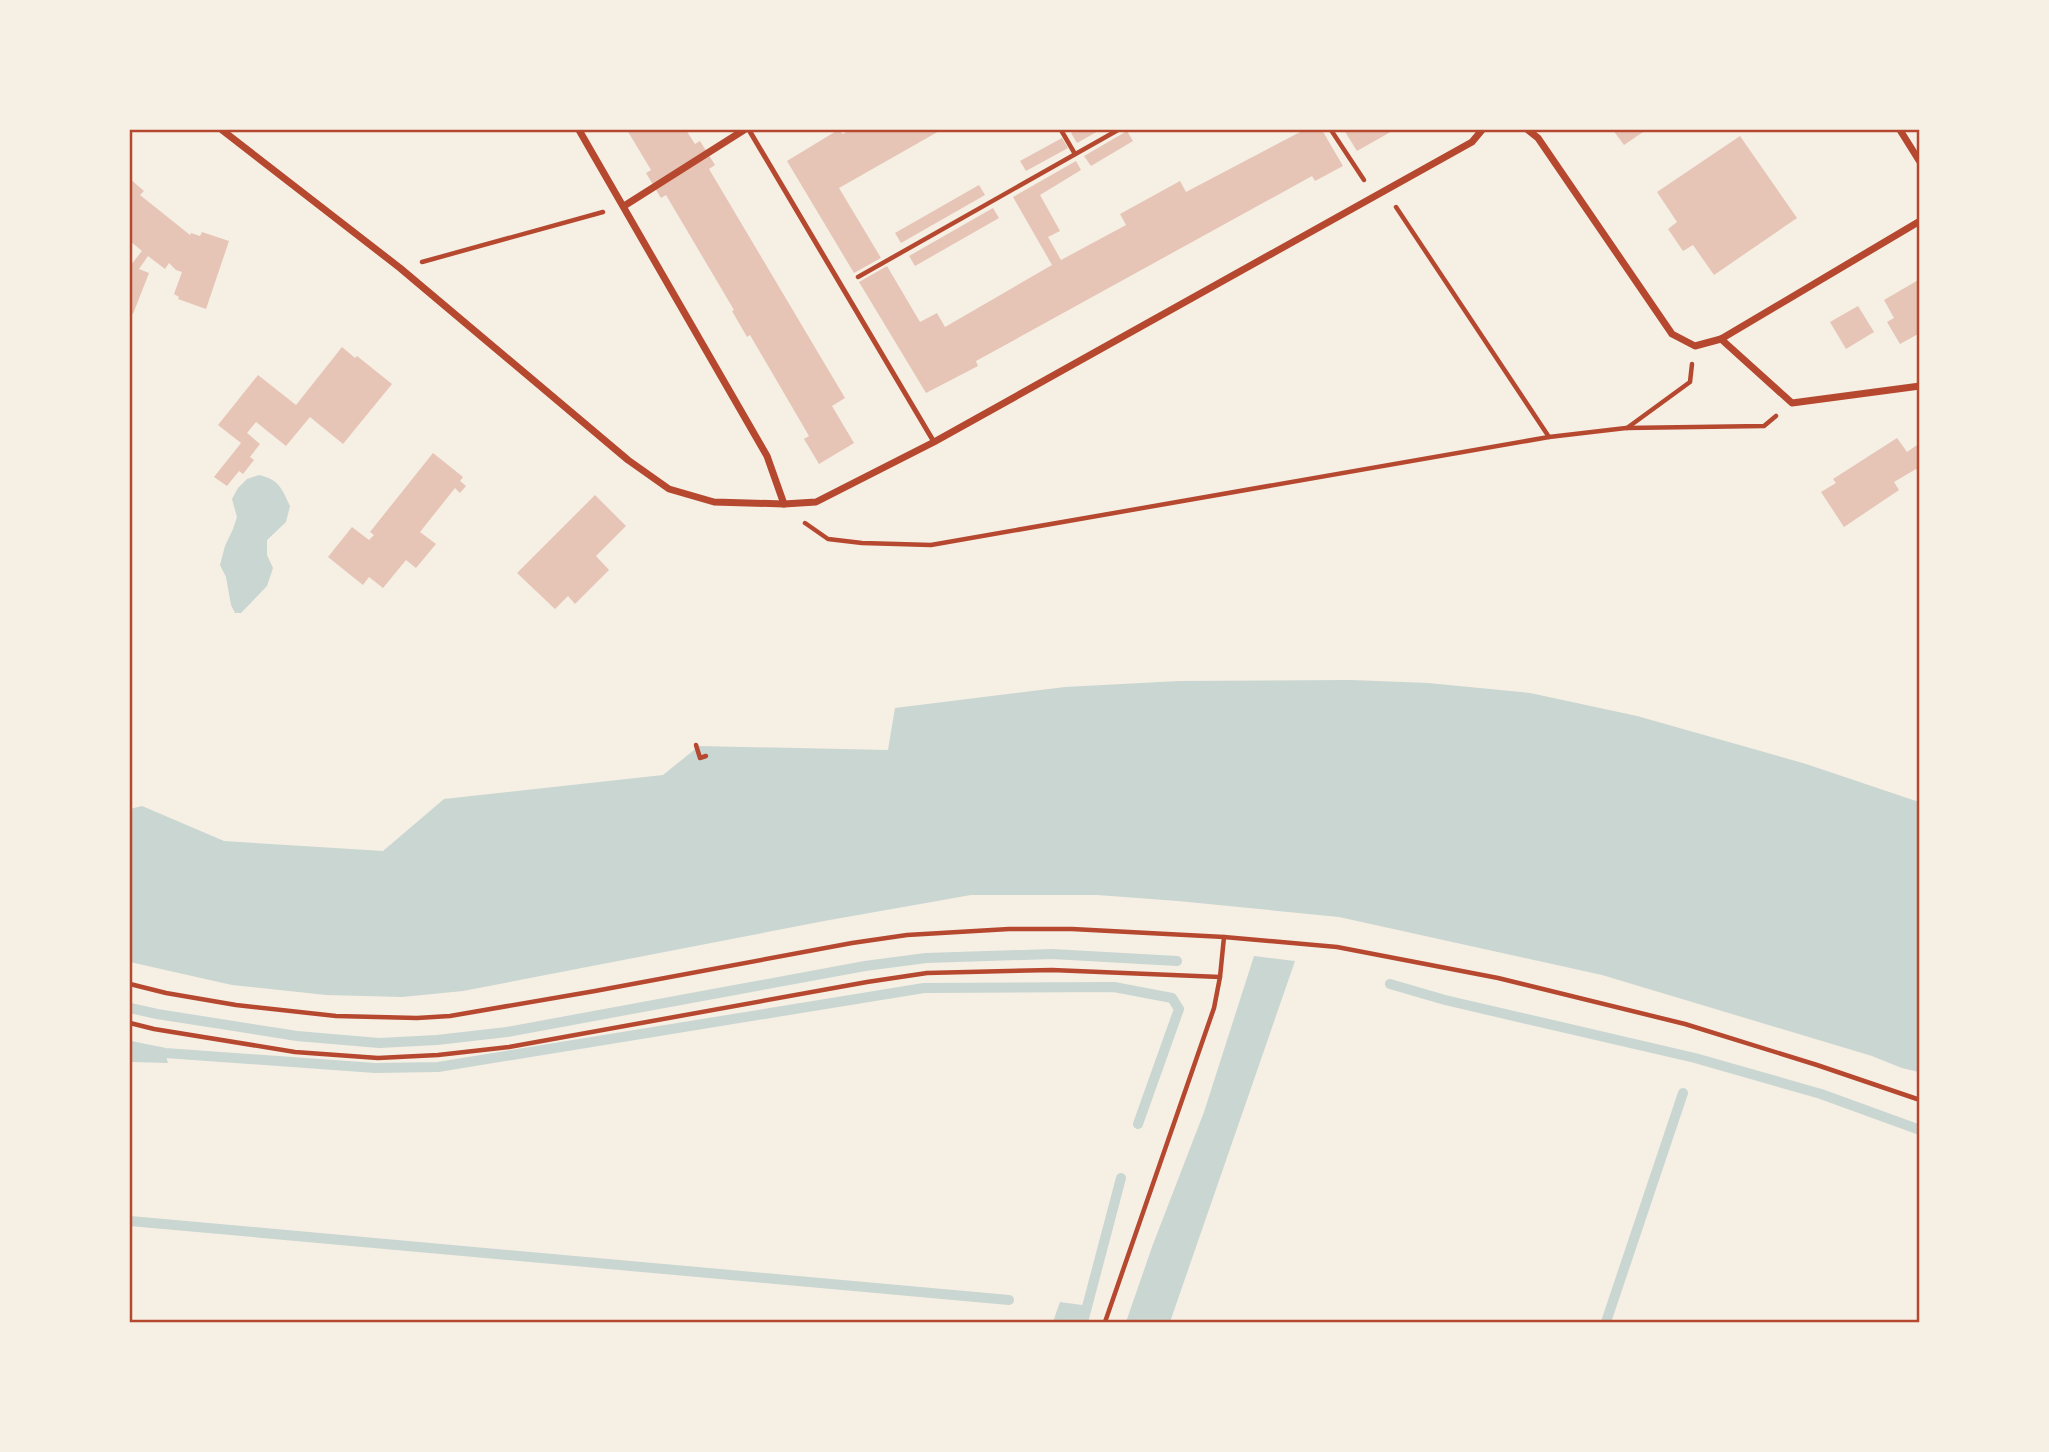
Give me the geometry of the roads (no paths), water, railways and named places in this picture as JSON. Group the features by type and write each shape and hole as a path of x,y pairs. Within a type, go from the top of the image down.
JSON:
{"street":[{"path":"222,130 400,268 628,460 669,489 714,502 784,504 816,502 934,442 1472,142 1482,130"},
{"path":"579,130 767,456 784,504"},
{"path":"624,206 747,130"},
{"path":"1528,130 1538,138 1672,334 1695,346 1721,338 1920,221"},
{"path":"1900,130 1920,163"},
{"path":"1721,338 1791,403 1920,386"}],"lane":[{"path":"747,130 934,442"}],"waterway":[{"path":"130,1008 297,1036 379,1043 507,1032 865,966 926,958 1052,954 1177,961"},
{"path":"1390,984 1445,1000 1695,1058 1821,1094 1920,1130"},
{"path":"130,1046 165,1053 375,1068 438,1067 924,988 1114,987 1172,998 1179,1009 1138,1124"},
{"path":"1606,1322 1683,1093"},
{"path":"1083,1322 1121,1178"},
{"path":"130,1221 1009,1300"}]}
